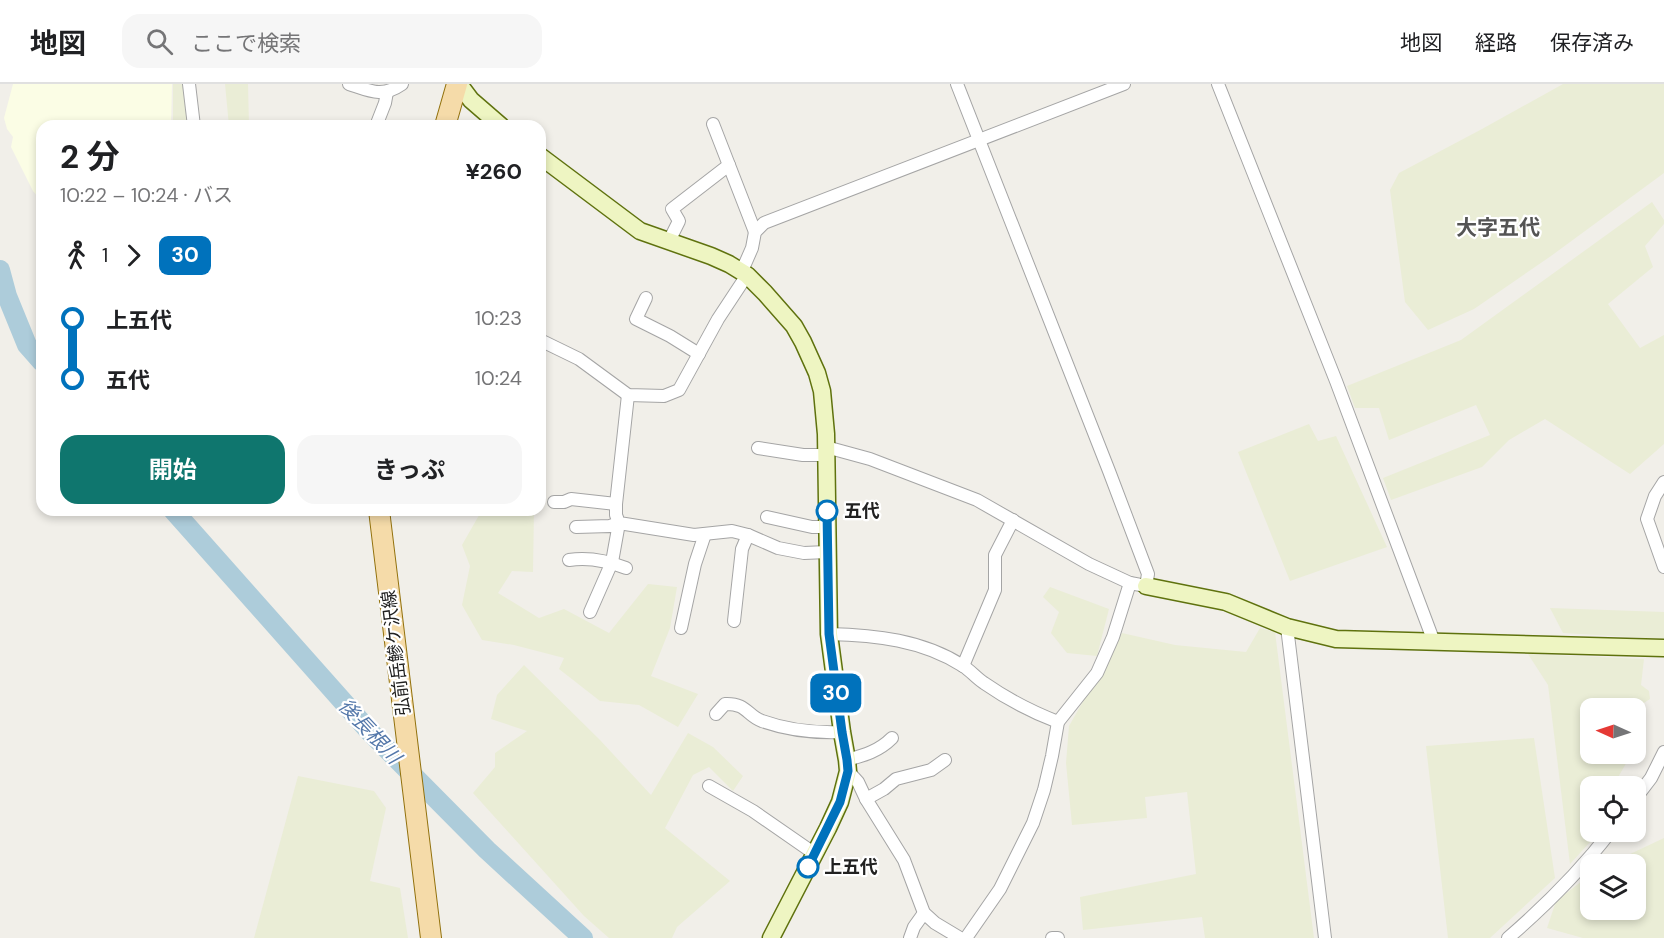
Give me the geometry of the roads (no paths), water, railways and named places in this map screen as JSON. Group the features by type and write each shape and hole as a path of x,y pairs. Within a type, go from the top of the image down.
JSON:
{"main road":[{"path":"447,120 458,84"},
{"name":"弘前岳鰺ケ沢線","path":"380,516 431,938"}],"street":[{"path":"189,84 193,120"},
{"path":"349,84 374,92 387,92 402,84"},
{"path":"458,84 471,100 494,120"},
{"path":"957,84 1148,574 1138,584 1096,673 1058,722 1044,790 1033,823 1000,890 966,938"},
{"path":"755,232 764,224 1124,84"},
{"path":"1218,84 1336,381 1434,642"},
{"path":"378,120 387,92"},
{"path":"546,343 579,359 628,395 664,396 679,390 743,273 753,248 755,232 713,124"},
{"path":"546,160 640,231 711,256 743,273 765,293 786,318 803,342 817,373 822,391 826,451 829,634 847,765 840,802 771,938"},
{"path":"669,241 679,221 672,209 729,165"},
{"path":"646,298 636,319 699,354"},
{"path":"590,612 612,562 619,523 616,504 628,395"},
{"path":"758,448 803,455 826,451 870,459 977,500 1089,564 1138,584 1227,602 1287,627 1336,639 1664,648"},
{"path":"1664,482 1655,496 1647,519 1664,567"},
{"path":"554,502 571,499 616,504"},
{"path":"767,517 812,527 827,527"},
{"path":"963,666 995,590 995,555 1013,520"},
{"path":"576,527 610,526 619,523 694,535 732,531 778,548 804,553 828,552"},
{"path":"681,628 695,564 705,534"},
{"path":"734,621 742,549 748,535"},
{"path":"569,560 600,560 626,568"},
{"path":"1287,627 1325,938"},
{"path":"829,634 885,637 925,647 963,666 983,682 1031,712 1058,722"},
{"path":"716,714 725,704 733,704 745,708 760,721 817,733 842,732"},
{"path":"847,765 876,751 892,738"},
{"path":"1646,785 1664,752"},
{"path":"866,799 896,779 931,770 945,760"},
{"path":"847,765 904,860 924,913 935,923 960,938"},
{"path":"710,786 753,811 815,854"},
{"path":"1508,938 1591,856 1602,842"},
{"path":"910,938 914,927 924,913"},
{"path":"1052,938 1058,938"}],"waterway":[{"name":"後長根川","path":"0,270 7,296 27,345 36,355"},
{"name":"後長根川","path":"178,516 370,732 487,850 583,938"}],"place":[{"name":"五代","path":"827,511"},
{"name":"上五代","path":"808,867"}],"district":[{"name":"大字五代","path":"1498,228"}]}
